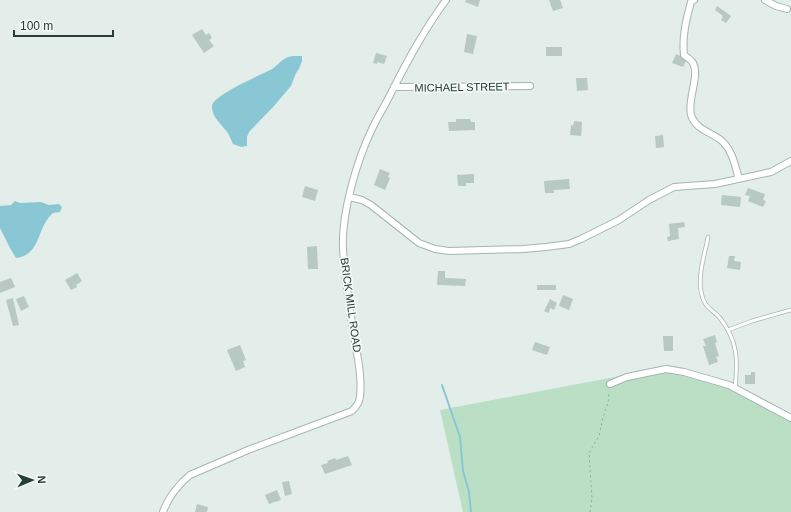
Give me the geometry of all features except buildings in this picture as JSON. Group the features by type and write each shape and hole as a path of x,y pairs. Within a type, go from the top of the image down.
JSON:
{"street":[{"name":"BRICK MILL ROAD","path":"163,512 182,481 190,475 248,450 352,411 356,407 360,398 360,370 344,274 343,246 349,197 360,158 372,128 416,45 427,26 446,0"},
{"path":"694,0 691,2 685,21 683,41 684,55 692,62 695,70 690,104 691,116 699,127 722,141 731,152 739,179"},
{"path":"765,0 776,6 787,9"},
{"name":"MICHAEL STREET","path":"394,87 530,86"},
{"path":"349,197 362,200 371,205 419,243 436,249 449,251 523,249 570,244 619,220 649,200 674,187 704,186 739,179 771,172 791,162"},
{"path":"610,384 627,377 666,369 703,377 736,388 791,418"}],"lane":[{"path":"708,237 700,278 701,293 708,309 718,317 728,330 736,349 736,388"},
{"path":"728,330 752,321 791,310"}],"path":[{"path":"590,512 592,498 589,453 599,436 608,403 610,384"}],"green space":[{"path":"657,369 753,394 791,414 791,512 463,512 440,410"}],"water":[{"path":"291,56 302,56 302,61 291,86 249,132 247,137 247,146 241,147 233,144 228,134 213,113 212,106 214,101 248,80 272,69 284,59"},
{"path":"15,201 20,203 41,202 49,205 59,204 62,207 60,212 53,213 47,220 38,240 30,252 24,256 16,258 0,228 0,206 11,205"}],"waterway":[{"path":"442,385 460,437 463,471 469,492 471,512"}]}
